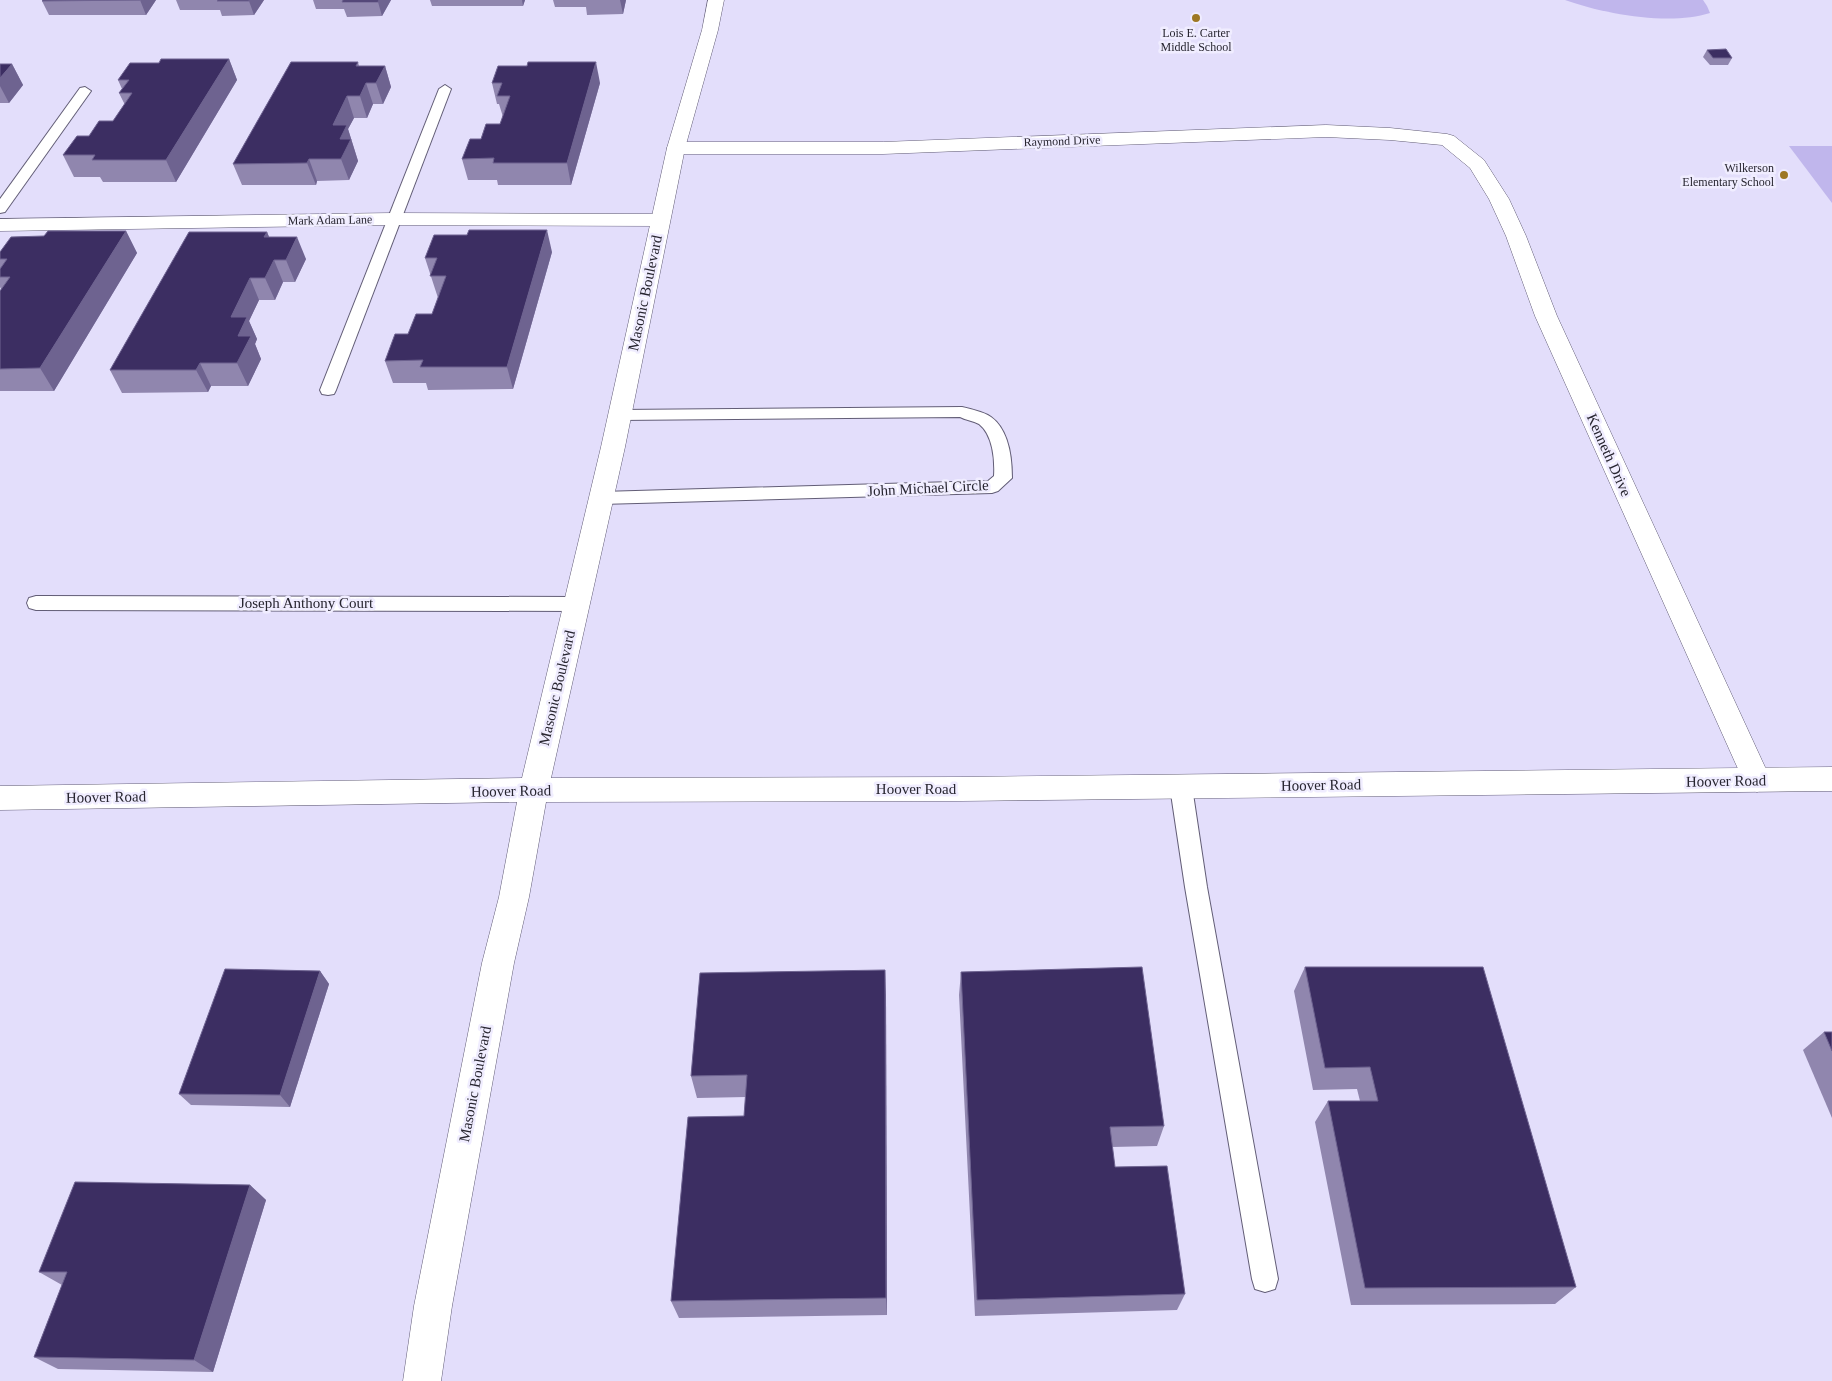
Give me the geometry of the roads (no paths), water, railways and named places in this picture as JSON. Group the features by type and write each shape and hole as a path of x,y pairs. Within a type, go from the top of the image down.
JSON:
{"street":[{"name":"Masonic Boulevard","path":"422,1381 433,1306 486,1022 514,897 534,790 601,498 676,148 710,30 716,0"},
{"name":"Raymond Drive","path":"676,148 883,148 1326,131 1390,134 1447,140"},
{"name":"Kenneth Drive","path":"1447,140 1477,164 1499,199 1546,316 1757,780"},
{"name":"Mark Adam Lane","path":"0,224 393,220 660,220"},
{"name":"Hoover Road","path":"0,798 534,790 1181,787 1832,778"}],"lane":[{"path":"328,390 445,88"},
{"path":"0,209 85,91"},
{"name":"John Michael Circle","path":"601,498 992,487 1002,478 1004,466 999,442 986,421 962,412 619,416"},
{"name":"Joseph Anthony Court","path":"36,603 576,604"},
{"path":"1181,787 1196,886 1265,1279"}],"place":[{"name":"Lois E. Carter Middle School","path":"1196,18"},
{"name":"Wilkerson Elementary School","path":"1784,175"}]}
